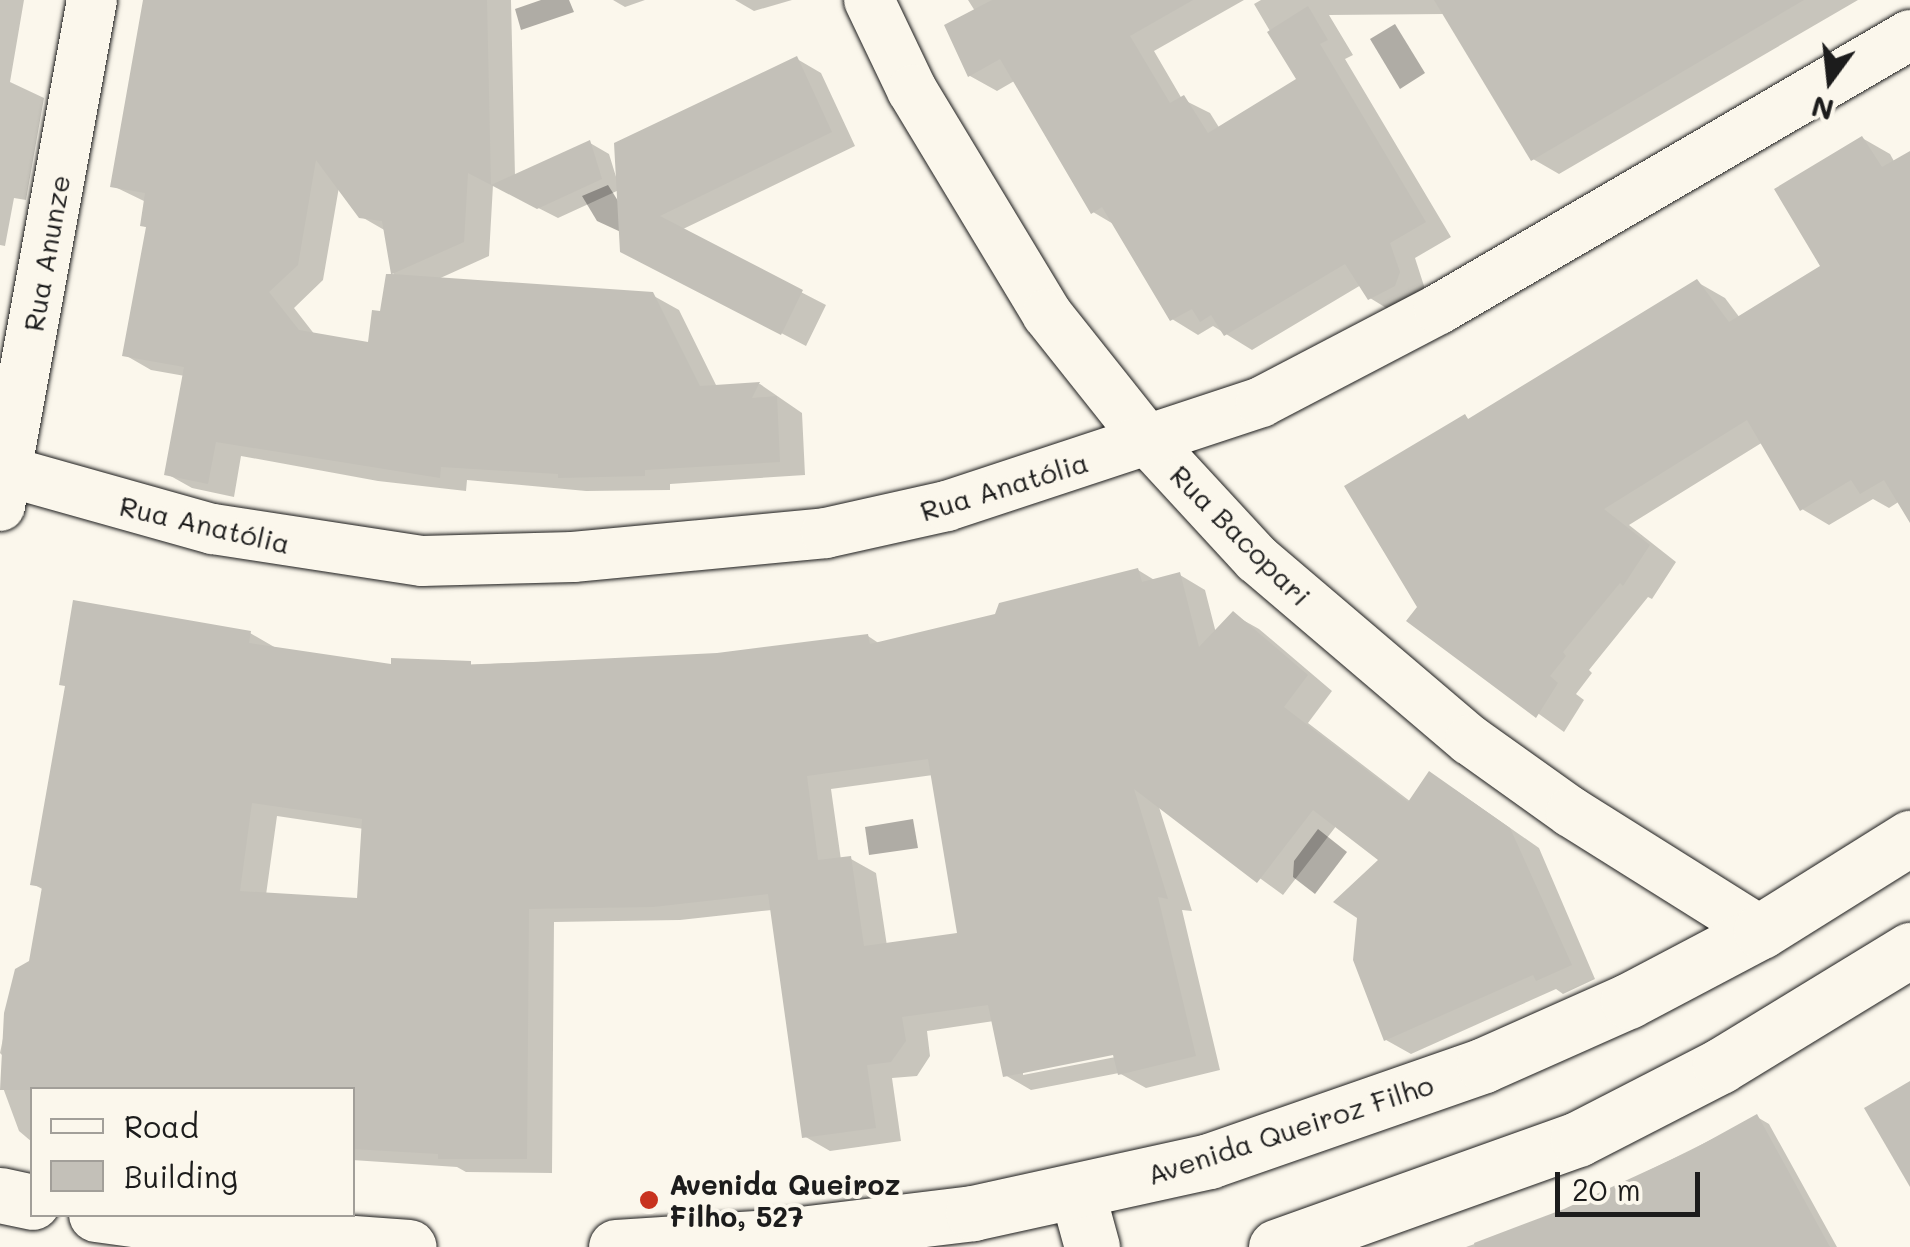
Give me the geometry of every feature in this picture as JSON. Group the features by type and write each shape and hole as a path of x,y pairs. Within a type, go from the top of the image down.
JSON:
{"main road":[{"name":"Avenida Queiroz Filho","path":"616,1247 862,1228 1077,1192 1209,1161 1484,1065 1628,1001 1761,931 1910,838"},
{"path":"1276,1247 1578,1138 1720,1066 1910,950"},
{"path":"1077,1192 1092,1247"},
{"path":"0,1196 30,1202"},
{"path":"118,1217 256,1236 409,1247"}],"street":[{"name":"Rua Anunze","path":"3,488 92,0"},
{"name":"Rua Bacopari","path":"869,0 912,90 977,205 1047,314 1148,441 1257,559 1470,740 1571,812 1761,931"},
{"name":"Rua Anatólia","path":"3,488 214,530 368,554 482,563 826,533 947,506 1261,402 1438,310 1910,35"}],"shaded area":[{"path":"541,0 569,0 574,12 521,30 515,9"},
{"path":"1395,24 1425,73 1400,89 1370,39"},
{"path":"608,185 620,204 623,233 597,221 582,196"},
{"path":"913,819 918,848 869,855 865,827"},
{"path":"1318,829 1347,852 1315,894 1293,877 1294,861"}],"building":[{"path":"143,0 487,0 491,185 468,173 464,242 392,274 653,292 700,386 760,382 752,398 777,396 780,462 645,470 645,476 558,478 558,474 441,467 440,478 216,442 208,484 164,475 184,367 122,356 146,227 140,226 145,193 110,187","holes":["316,160 359,218 382,221 391,274 386,274 380,311 372,310 368,342 299,330 269,292 298,265"]},
{"path":"992,0 1193,0 1130,36 1170,103 1184,95 1208,133 1296,79 1267,32 1308,6 1328,40 1320,44 1426,222 1390,243 1400,272 1395,286 1368,300 1345,264 1224,336 1211,315 1200,322 1192,309 1170,321 1102,207 1091,214 1000,59 968,77 944,25"},
{"path":"1434,0 1804,0 1531,161"},
{"path":"797,56 832,132 660,216 803,290 781,335 620,252 614,143"},
{"path":"1862,136 1882,167 1910,151 1910,523 1884,480 1860,494 1851,480 1800,511 1747,420 1604,509 1650,545 1623,586 1620,583 1563,652 1566,656 1550,676 1558,683 1536,718 1406,621 1417,607 1344,486 1465,414 1468,419 1697,279 1729,322 1820,266 1774,189"},
{"path":"590,140 602,179 537,209 491,185"},
{"path":"1138,568 1142,582 1180,572 1199,647 1233,611 1308,675 1284,707 1408,802 1429,771 1510,828 1572,965 1536,981 1533,975 1384,1041 1353,960 1357,918 1333,902 1378,860 1313,810 1257,883 1134,789 1168,899 1158,897 1196,1056 1118,1075 1113,1055 1003,1077 988,1005 902,1017 906,1041 891,1062 867,1065 876,1128 802,1138 768,894 653,907 529,909 527,1159 438,1159 438,1154 355,1149 355,1087 0,1090 4,1013 15,969 29,961 42,887 30,885 65,686 59,685 73,600 251,631 249,643 391,664 391,658 471,661 471,665 717,653 868,634 870,644 995,614 999,603","holes":["928,759 957,933 864,946 851,856 818,860 807,776","252,803 362,819 357,898 240,891"]},
{"path":"1910,1081 1910,1187 1864,1108"},
{"path":"1757,1114 1830,1247 1475,1247 1474,1243 1564,1209 1690,1151"}],"place":[{"name":"Avenida Queiroz Filho, 527","path":"649,1200"}]}
